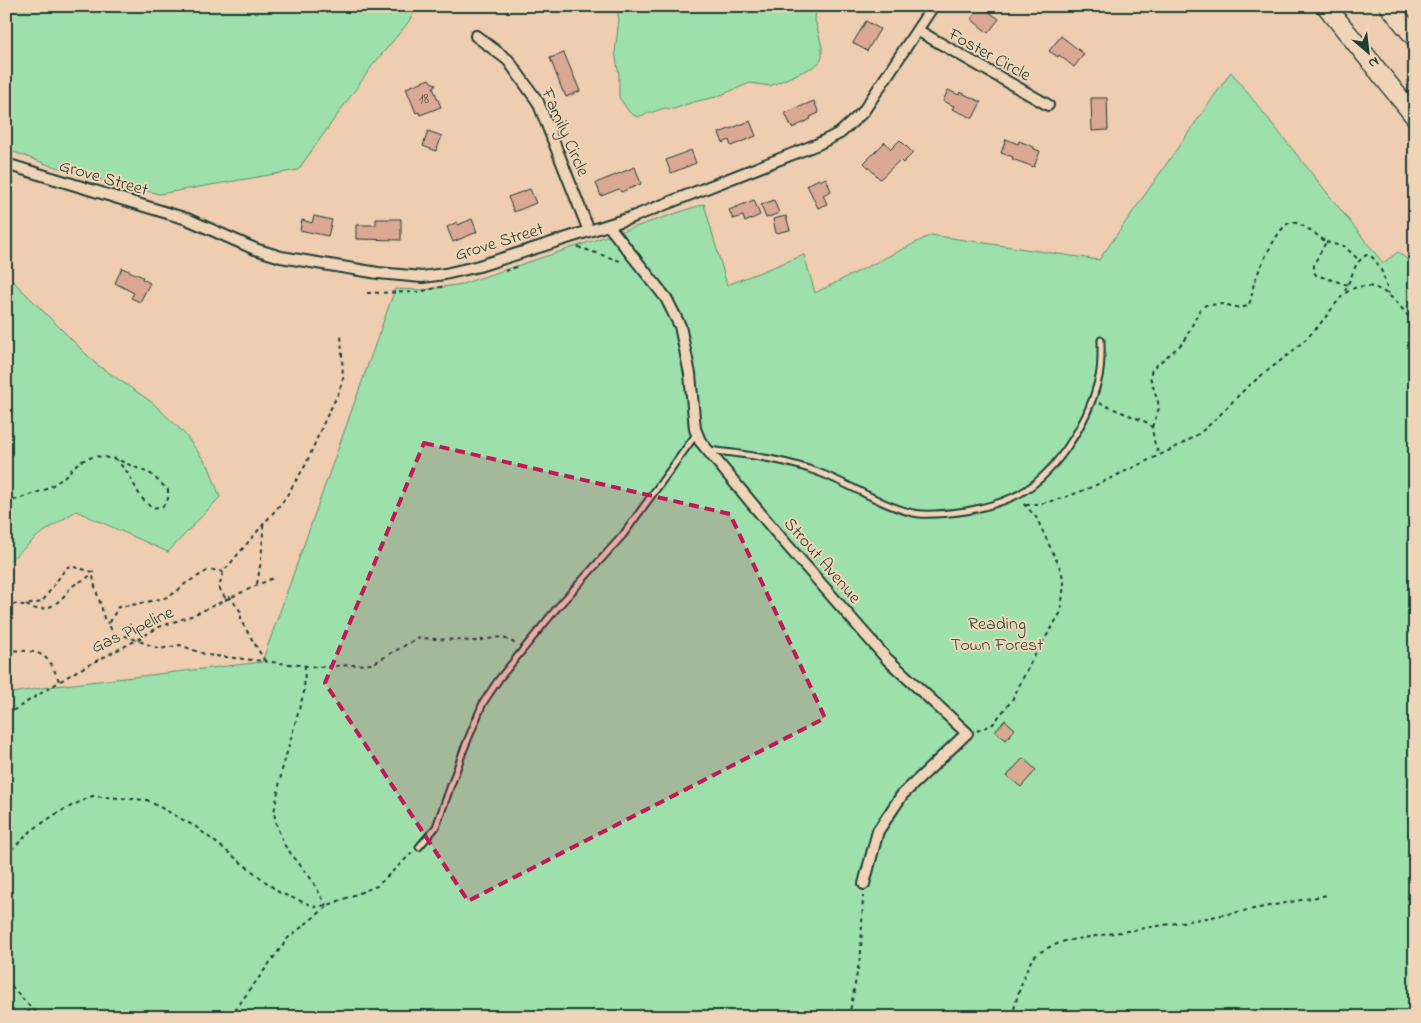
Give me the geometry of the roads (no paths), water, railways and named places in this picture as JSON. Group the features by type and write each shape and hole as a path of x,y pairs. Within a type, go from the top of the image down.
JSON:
{"highway":[{"path":"1326,6 1415,118"},
{"path":"1389,6 1415,38"}],"street":[{"name":"Grove Street","path":"6,164 180,217 256,249 281,257 395,276 422,277 452,273 661,207 818,144 840,133 863,112 932,6"},
{"name":"Foster Circle","path":"917,30 1048,105"},
{"name":"Family Circle","path":"476,36 508,60 538,102 589,231"},
{"name":"Strout Avenue","path":"608,225 666,298 680,326 690,374 692,409 700,441 780,537 887,659 967,733 902,795 878,831 864,884"}],"lane":[{"path":"708,450 761,457 809,469 844,483 894,507 915,513 955,512 984,507 1014,497 1029,487 1053,466 1069,445 1082,424 1092,401 1098,380 1101,340"},
{"path":"419,847 436,827 483,703 499,679 557,608 623,535 697,433"}],"park label":[{"name":"Reading Town Forest","path":"997,633"}]}
